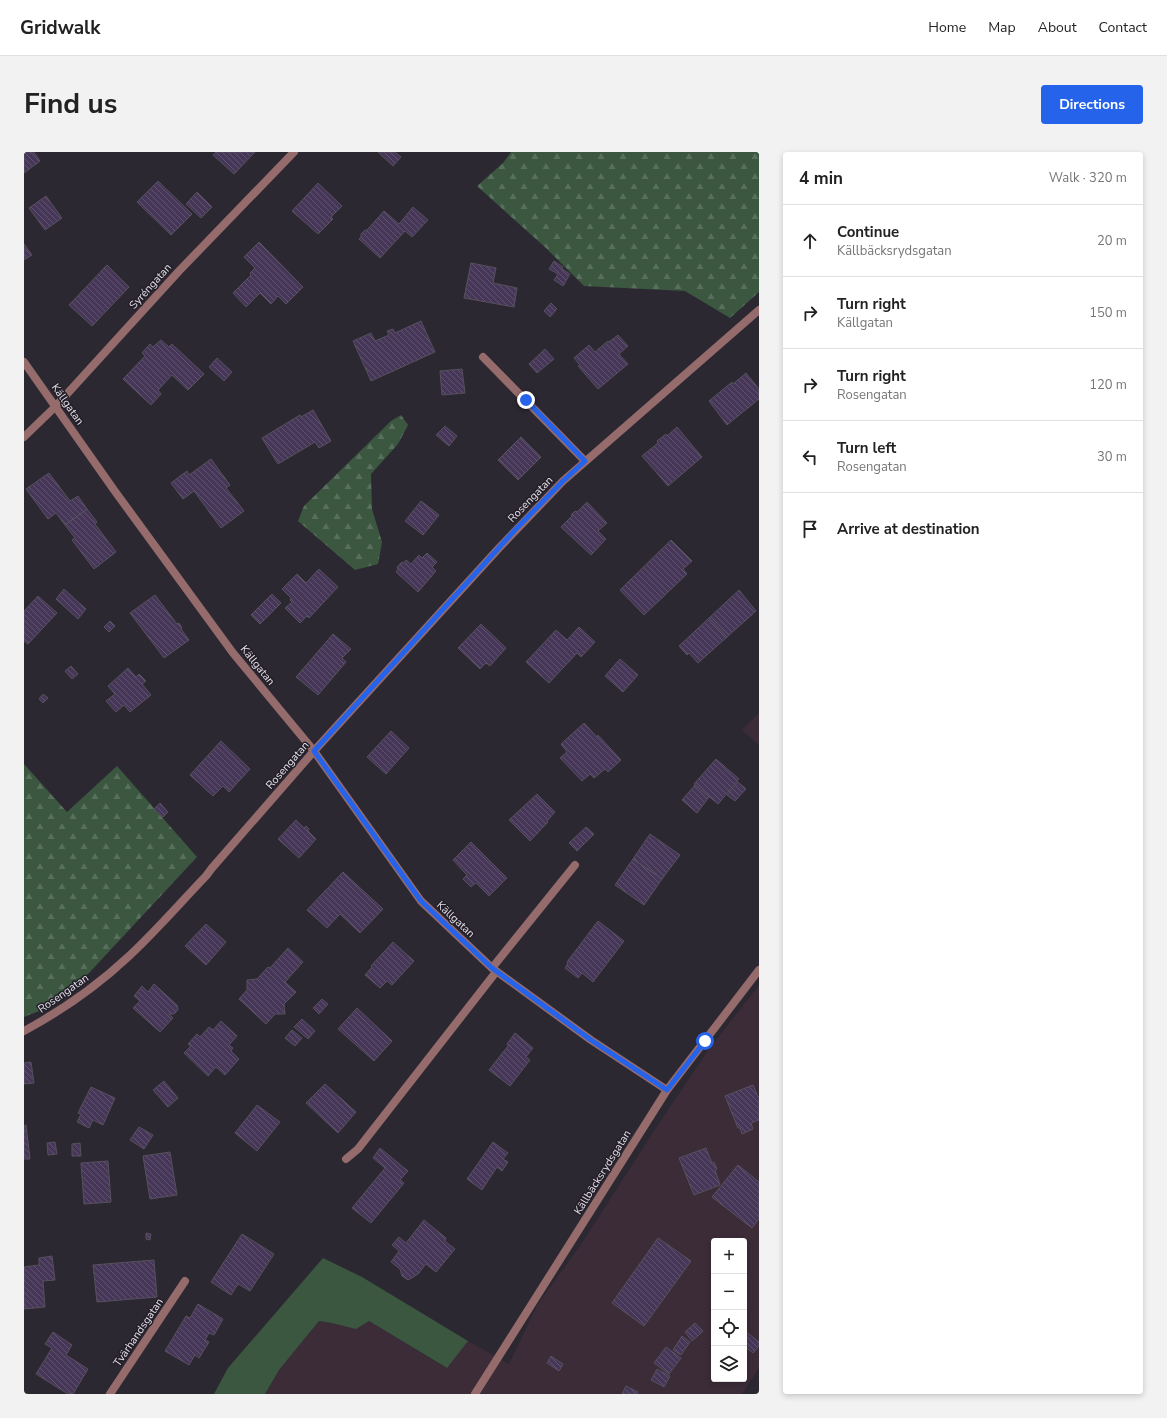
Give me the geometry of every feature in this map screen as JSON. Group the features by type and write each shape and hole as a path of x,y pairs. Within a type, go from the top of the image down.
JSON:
{"street":[{"name":"Syréngatan","path":"24,437 56,406 179,270 294,152"},
{"name":"Rosengatan","path":"24,1031 84,994 128,958 206,876 314,751 515,530 563,481 585,461 759,310"},
{"path":"483,357 585,461"},
{"name":"Källgatan","path":"24,362 233,653 314,751 421,901 494,970 591,1040 667,1090"},
{"path":"346,1159 362,1144 575,865"},
{"name":"Källbäcksrydsgatan","path":"475,1394 667,1090 759,970"},
{"name":"Tvärhandsgatan","path":"110,1394 185,1281"}],"shaded area":[{"path":"759,713 759,745 742,730"},
{"path":"759,985 759,1368 742,1394 265,1394 279,1370 319,1321 332,1323 369,1321 446,1368 468,1341 509,1364 538,1304 580,1246 707,1052"}],"green space":[{"path":"511,152 759,152 759,292 730,318 685,291 584,286 547,249 477,186 503,163"},
{"path":"401,415 408,425 398,444 371,474 372,509 382,542 378,564 355,570 298,521 304,506 391,421"},
{"path":"24,764 67,812 117,766 197,857 89,973 44,1009 24,1017"},
{"path":"323,1258 362,1277 468,1341 447,1368 369,1321 356,1329 319,1321 279,1370 265,1394 214,1394 228,1368"}],"building":[{"path":"24,152 34,152 40,161 24,173"},
{"path":"216,152 255,152 234,174 213,155"},
{"path":"378,152 395,152 401,157 393,166"},
{"path":"158,181 192,214 171,235 137,202"},
{"path":"318,183 342,206 331,217 333,219 318,234 292,211"},
{"path":"197,192 212,207 201,218 186,204"},
{"path":"46,196 62,218 45,230 29,208"},
{"path":"413,207 428,220 412,237 405,231 380,258 359,239 361,234 367,230 384,211 399,224"},
{"path":"259,242 303,287 286,304 278,296 271,304 260,293 246,307 233,293 251,275 250,273 255,268 244,257"},
{"path":"24,244 32,255 24,260"},
{"path":"554,261 570,274 563,286 554,280 558,274 549,269"},
{"path":"471,263 496,268 493,283 517,288 514,307 464,298"},
{"path":"107,265 129,287 92,326 69,305"},
{"path":"551,303 557,309 550,317 544,311"},
{"path":"421,321 435,352 371,381 353,341 371,333 375,341 389,335 387,331 393,329 395,333"},
{"path":"618,335 628,346 619,354 628,364 598,389 578,366 580,365 574,358 589,345 595,352"},
{"path":"161,340 169,347 172,344 204,374 188,390 172,375 158,390 161,394 151,405 123,379 145,356 142,353 150,344 153,347"},
{"path":"545,349 554,359 537,373 529,364"},
{"path":"217,358 232,372 224,381 209,367"},
{"path":"462,369 465,393 442,395 440,371"},
{"path":"746,373 759,389 759,399 727,425 709,401 732,382 733,384"},
{"path":"313,410 331,441 319,448 315,442 278,464 262,438 300,415 301,417"},
{"path":"445,426 457,436 449,446 436,435"},
{"path":"677,427 702,457 668,486 642,456 658,443 657,441 666,434 667,436"},
{"path":"521,437 541,457 518,480 498,460"},
{"path":"211,459 230,485 226,488 244,511 221,528 194,491 183,499 171,483 187,471 189,475"},
{"path":"49,473 70,501 78,496 87,509 65,525 56,513 48,519 26,489"},
{"path":"421,501 439,515 423,535 405,521"},
{"path":"587,502 607,523 598,531 606,539 591,555 561,527 575,511 577,512"},
{"path":"87,509 97,522 95,524 116,552 94,569 72,540 75,538 65,525"},
{"path":"671,540 692,561 683,569 687,574 644,615 620,590"},
{"path":"427,553 437,562 432,567 436,571 418,592 396,572 398,569 397,567 406,560 411,564 419,555 422,558"},
{"path":"319,569 338,587 309,618 307,616 300,623 285,608 292,602 290,600 291,598 282,589 297,574 306,583"},
{"path":"64,589 86,609 78,619 56,599"},
{"path":"739,590 756,611 727,637 709,618"},
{"path":"272,594 281,603 260,624 251,615"},
{"path":"155,595 177,624 179,623 182,628 181,629 189,640 164,658 130,613"},
{"path":"38,596 57,613 28,644 24,641 24,611"},
{"path":"709,618 727,637 698,663 689,653 687,655 679,646"},
{"path":"110,621 115,626 109,632 104,627"},
{"path":"481,624 506,648 490,666 486,663 480,669 458,648"},
{"path":"579,627 595,642 581,657 577,653 549,683 526,662 556,630 567,640"},
{"path":"333,634 351,649 342,658 346,662 318,695 296,677"},
{"path":"620,659 638,675 623,692 605,676"},
{"path":"71,666 78,674 72,679 65,671"},
{"path":"128,668 136,677 139,674 146,681 142,684 151,695 130,712 124,705 116,712 106,701 115,694 108,686"},
{"path":"43,694 48,698 43,703 39,699"},
{"path":"584,723 597,737 598,735 621,760 608,772 605,769 594,778 590,774 582,781 560,758 567,752 561,744"},
{"path":"391,731 409,748 386,774 367,757"},
{"path":"221,741 250,769 229,792 223,786 213,796 190,775"},
{"path":"716,759 739,779 718,804 694,784"},
{"path":"738,782 746,789 735,801 727,795"},
{"path":"695,785 709,797 697,813 682,800"},
{"path":"537,794 555,812 547,821 548,822 530,841 509,820"},
{"path":"160,803 168,812 163,817 154,809"},
{"path":"296,820 304,828 306,826 309,829 308,831 316,839 299,858 278,839"},
{"path":"586,827 594,834 577,851 569,843"},
{"path":"650,834 680,855 662,879 633,859"},
{"path":"471,842 507,878 489,896 476,883 471,887 463,879 467,875 453,860"},
{"path":"633,859 662,879 644,905 615,885"},
{"path":"343,872 383,909 360,933 340,914 327,928 307,910"},
{"path":"598,921 624,941 593,982 582,973 578,978 565,968 568,963 567,962"},
{"path":"206,924 226,942 206,965 185,946"},
{"path":"393,942 414,961 392,985 387,981 380,988 365,975 372,967 371,966"},
{"path":"288,948 303,962 285,982 296,992 284,1004 285,1014 275,1014 266,1024 239,999 247,990 247,980 257,979 268,967 270,968"},
{"path":"154,984 177,1005 178,1010 174,1014 169,1014 173,1018 160,1032 133,1008 140,1001 134,996 142,986 148,992"},
{"path":"322,999 328,1004 319,1014 313,1008"},
{"path":"357,1008 392,1041 374,1061 338,1029"},
{"path":"302,1019 315,1031 308,1039 294,1027"},
{"path":"221,1021 237,1036 229,1045 233,1048 231,1051 239,1059 225,1075 216,1067 208,1076 184,1053 191,1046 188,1044 197,1034 200,1037 209,1027 213,1030"},
{"path":"292,1030 302,1038 295,1046 285,1038"},
{"path":"515,1033 533,1048 526,1057 530,1060 510,1086 489,1070 508,1046 507,1044"},
{"path":"31,1062 34,1083 24,1084 24,1063"},
{"path":"164,1081 178,1098 168,1107 153,1090"},
{"path":"325,1084 356,1112 338,1133 306,1103"},
{"path":"753,1085 758,1097 759,1096 759,1120 751,1123 753,1129 742,1134 740,1128 738,1128 725,1096"},
{"path":"91,1087 115,1098 103,1125 93,1120 89,1128 77,1122 81,1114 78,1113"},
{"path":"257,1105 280,1122 257,1151 235,1133"},
{"path":"26,1125 30,1159 24,1159 24,1126"},
{"path":"139,1127 153,1135 144,1149 130,1140"},
{"path":"55,1142 57,1154 48,1155 47,1143"},
{"path":"493,1142 508,1153 503,1159 508,1162 502,1171 497,1167 482,1190 467,1179"},
{"path":"80,1143 81,1156 72,1156 72,1144"},
{"path":"380,1148 408,1171 400,1180 404,1183 371,1223 352,1208 385,1168 373,1158"},
{"path":"706,1148 712,1163 714,1162 717,1169 715,1170 720,1185 694,1195 679,1158"},
{"path":"170,1152 177,1195 150,1199 143,1156"},
{"path":"108,1161 111,1202 84,1204 81,1163"},
{"path":"738,1165 759,1182 759,1219 752,1228 712,1197"},
{"path":"424,1220 446,1238 445,1241 455,1249 436,1272 426,1264 418,1274 408,1280 402,1276 400,1269 391,1262 399,1251 392,1245 399,1237 406,1243"},
{"path":"146,1233 151,1234 150,1240 146,1239"},
{"path":"242,1234 274,1254 250,1291 238,1284 231,1295 211,1282"},
{"path":"658,1238 691,1261 644,1326 612,1303"},
{"path":"52,1256 55,1280 43,1281 45,1307 24,1309 24,1267 39,1265 39,1258"},
{"path":"154,1260 157,1297 97,1302 93,1265"},
{"path":"198,1304 223,1319 214,1335 209,1333 205,1340 209,1342 199,1358 195,1355 189,1365 165,1351 186,1316 190,1318"},
{"path":"695,1323 703,1331 692,1341 685,1332"},
{"path":"53,1332 72,1345 66,1355 88,1369 73,1394 68,1394 36,1374 52,1348 45,1344"},
{"path":"747,1332 759,1342 759,1346 753,1353 747,1348"},
{"path":"682,1336 690,1342 681,1355 673,1350"},
{"path":"666,1347 681,1358 669,1374 654,1363"},
{"path":"551,1356 563,1364 559,1371 547,1363"},
{"path":"657,1369 670,1376 664,1387 651,1380"},
{"path":"626,1386 638,1392 637,1394 622,1394"}],"route":[{"path":"526,400 585,461 563,481 515,530 314,751 421,901 496,972 591,1040 667,1090 705,1041"}]}
